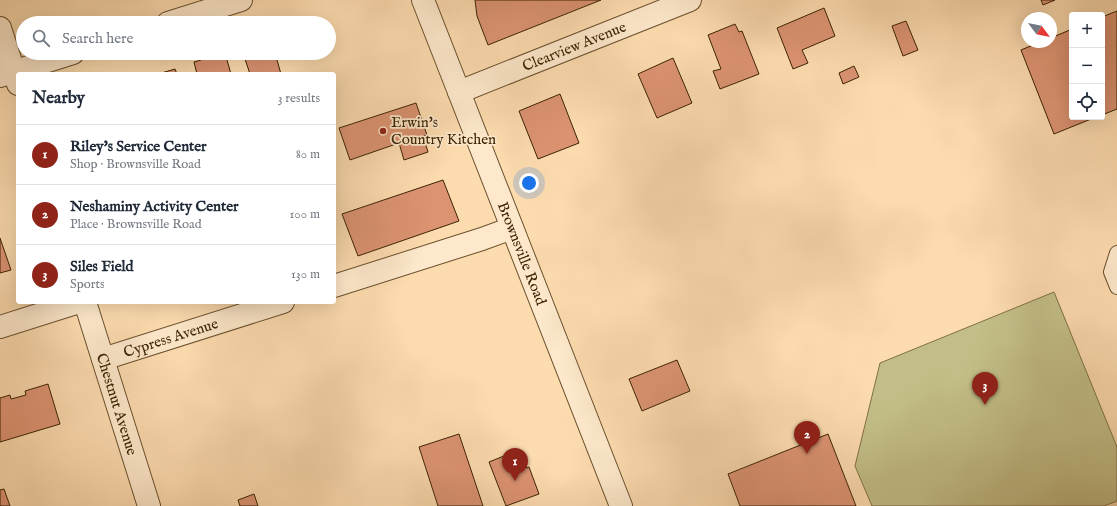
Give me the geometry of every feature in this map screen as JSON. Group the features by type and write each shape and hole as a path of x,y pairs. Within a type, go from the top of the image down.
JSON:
{"street":[{"path":"191,16 242,0"},
{"name":"Brownsville Road","path":"423,0 620,506"},
{"name":"Clearview Avenue","path":"459,92 690,0"},
{"path":"0,28 11,77"},
{"path":"24,72 55,60"},
{"path":"336,285 512,228"},
{"path":"0,327 73,304"},
{"name":"Chestnut Avenue","path":"86,304 150,506"},
{"name":"Cypress Avenue","path":"103,359 278,304"}],"lane":[{"path":"1117,253 1110,272 1117,287"}],"shaded area":[{"path":"1054,292 1117,447 1117,501 1104,506 872,506 855,466 880,363"}],"building":[{"path":"475,0 601,0 488,45 477,16"},
{"path":"1041,0 1055,0 1043,5"},
{"path":"824,8 835,36 802,50 808,63 793,69 777,28"},
{"path":"1117,11 1117,109 1105,114 1105,48 1105,16"},
{"path":"906,21 918,50 903,56 892,26"},
{"path":"735,24 739,32 742,31 759,74 720,89 713,71 721,69 708,35"},
{"path":"1069,30 1069,120 1089,120 1054,134 1021,50 1026,48 1057,48 1057,35"},
{"path":"673,58 692,103 657,118 638,74"},
{"path":"201,60 227,60 230,72 196,72 194,62"},
{"path":"245,60 277,60 280,72 249,72"},
{"path":"854,66 859,77 843,84 839,73"},
{"path":"175,69 176,72 165,72"},
{"path":"560,94 579,143 538,159 519,111"},
{"name":"Erwin's Country Kitchen","path":"416,103 427,135 423,136 428,152 404,160 399,143 350,160 339,128"},
{"path":"443,180 459,221 358,256 342,214"},
{"path":"0,238 11,270 0,273"},
{"path":"677,360 690,391 642,411 629,379"},
{"path":"48,384 60,424 0,442 0,398 10,395 11,399 26,395 25,391"},
{"path":"459,434 483,506 438,506 419,447"},
{"path":"828,434 856,506 740,506 728,474"},
{"path":"519,450 527,468 529,467 539,494 506,506 489,462"},
{"path":"4,489 10,506 0,506 0,490"},
{"path":"254,494 258,506 240,506 238,500"}],"place":[{"name":"Erwin's Country Kitchen","path":"383,131"},
{"name":"Siles Field","path":"985,405"},
{"name":"Neshaminy Activity Center","path":"807,454"},
{"name":"Riley's Service Center","path":"515,481"}]}
